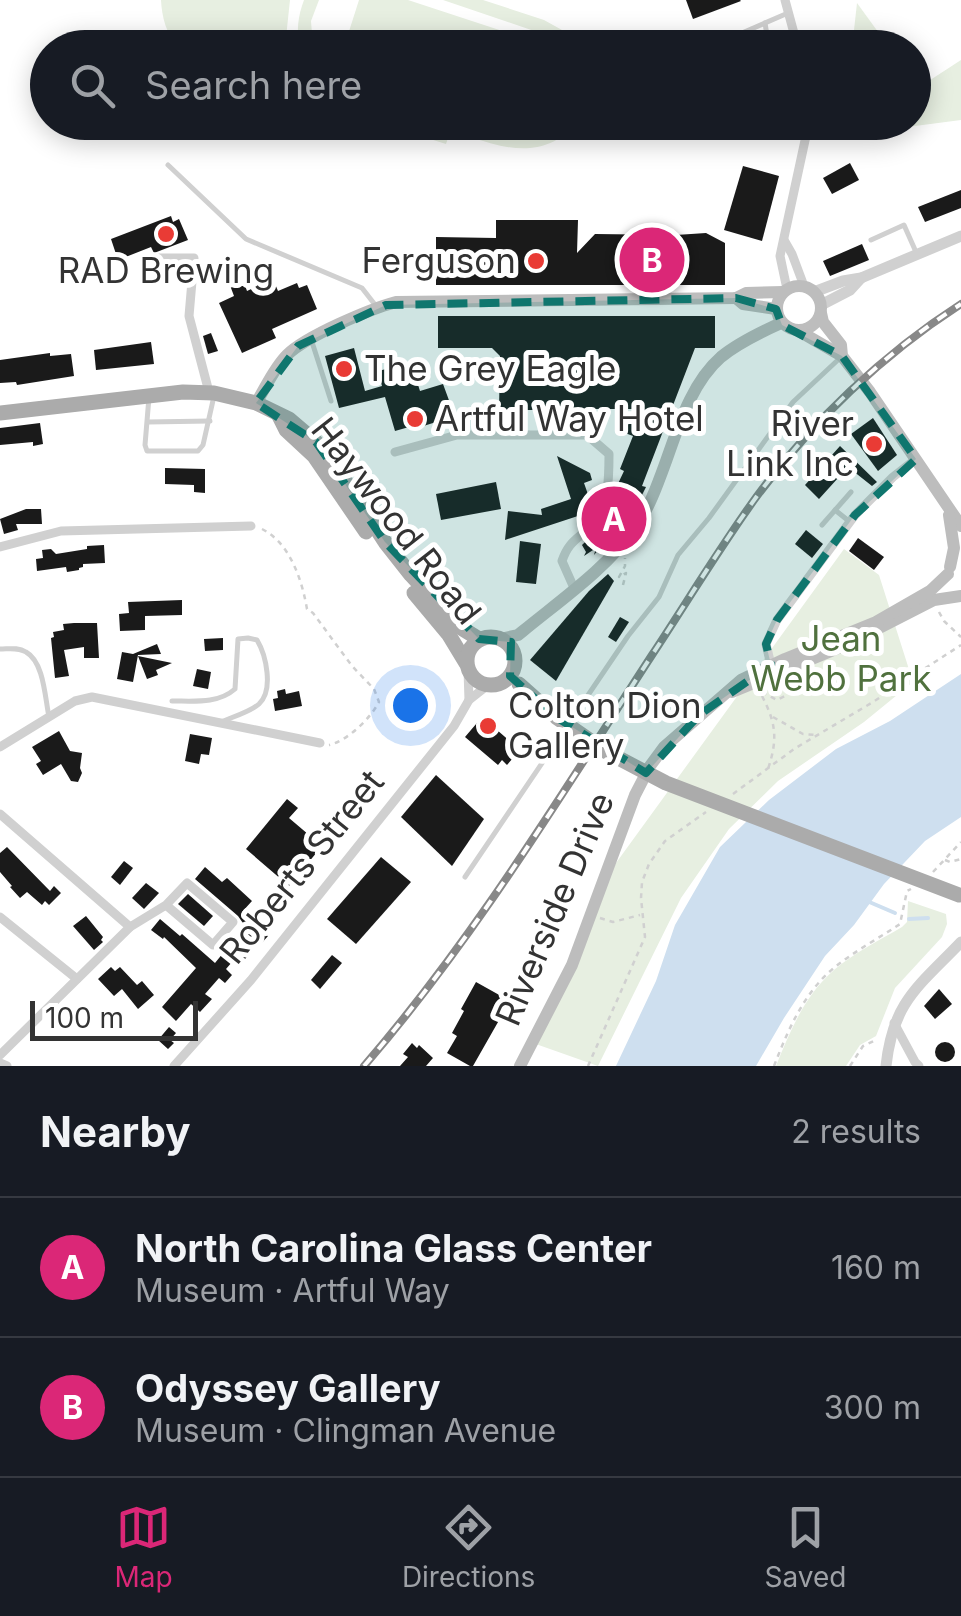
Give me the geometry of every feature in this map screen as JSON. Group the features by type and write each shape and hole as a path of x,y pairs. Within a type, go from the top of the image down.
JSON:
{"main road":[{"path":"256,403 283,360 298,346 377,308 409,301 736,298 809,289 821,309 823,322 840,345 842,356"},
{"path":"785,291 776,309 781,323 842,356 961,526"},
{"path":"736,298 743,304 776,309"},
{"path":"799,331 813,326 821,309"},
{"path":"781,323 722,356 698,383 638,525 608,560 518,635 513,652 514,679 556,717 605,751 648,774 960,896"},
{"name":"Haywood Road","path":"0,413 212,392 256,403 289,419 316,442 342,476 381,545 450,635 468,667"},
{"path":"946,503 954,537 949,570 952,587 961,596"},
{"name":"Haywood Road","path":"381,545 458,626 479,640"},
{"name":"Riverside Drive","path":"520,1066 572,965 640,782 664,748 741,680 876,622 930,591 961,554"},
{"name":"Riverside Drive","path":"729,692 848,644 934,600 961,596"},
{"path":"514,679 488,685 476,680 468,667 469,650 486,637 518,635"},
{"path":"500,639 513,652"}],"street":[{"path":"785,0 793,30"},
{"path":"785,291 780,256 805,140"},
{"path":"784,240 809,289 861,278 961,236"},
{"path":"160,258 194,258 189,316 212,392"},
{"path":"821,309 861,278"},
{"path":"396,452 457,435 587,435 608,454 609,484 596,522 566,546 562,561 574,588"},
{"path":"771,665 766,644 777,620 850,522 916,459"},
{"path":"0,547 61,532 251,526"},
{"path":"468,667 469,700"},
{"name":"Roberts Street","path":"174,1066 251,980 454,726 469,700 488,685"},
{"path":"0,747 76,701 92,697 320,743"},
{"path":"0,814 130,928"},
{"path":"0,1055 130,928 166,905 187,883 233,922 213,945 166,905"},
{"path":"0,917 78,979"},
{"path":"886,1066 894,1023 910,994 961,942"},
{"path":"894,1023 920,1066"},
{"path":"0,1063 7,1066"}],"lane":[{"path":"749,30 788,13"},
{"path":"765,23 766,30"},
{"path":"168,165 246,239 362,288 377,308"},
{"path":"871,240 904,224 918,254"},
{"path":"310,339 331,401"},
{"path":"465,877 628,636 659,597 678,555 783,413 842,356"},
{"path":"149,397 144,445 147,451 198,451 210,421 212,392"},
{"path":"146,422 210,421"},
{"path":"822,525 850,492"},
{"path":"835,510 850,522"},
{"path":"172,701 226,696 235,689 238,640 257,640 267,670 264,695 258,704 218,723"},
{"path":"0,649 18,648 32,657 39,669 49,718"}],"path":[{"path":"251,526 267,530 278,539 303,588 307,608 374,689 379,702 374,712 339,743 320,743"},
{"path":"623,584 626,574 619,578 626,558"},
{"path":"938,611 961,636"},
{"path":"731,796 817,735 959,646"},
{"path":"755,683 773,717 775,737 768,769"},
{"path":"773,717 804,734 817,735"},
{"path":"588,1066 645,937 642,882 649,864 666,842 717,805"},
{"path":"774,1066 789,1029 815,987 834,968 900,924 907,891 938,869 961,842"},
{"path":"944,860 961,859"},
{"path":"602,919 613,922 643,915"},
{"path":"850,1066 864,1046 876,1040"}],"highlighted area":[{"path":"736,298 776,309 782,325 842,356 916,459 855,515 777,620 766,644 771,665 699,715 646,773 556,717 510,676 511,642 479,639 385,542 316,442 256,403 298,346 386,305"}],"green space":[{"path":"161,0 290,0 287,30 168,30"},
{"path":"304,0 319,0 312,30 298,30"},
{"path":"359,0 408,0 499,30 349,30"},
{"path":"443,0 483,0 562,30 531,30"},
{"path":"857,3 877,30 854,30"},
{"path":"961,60 961,120 931,124 931,80"},
{"path":"480,140 555,140 526,148"},
{"name":"Jean Webb Park","path":"844,549 879,575 913,682 864,722 778,781 729,829 681,898 598,1066 533,1043 616,863"},
{"path":"908,901 946,914 947,924 942,937 895,988 876,1036 860,1045 846,1066 776,1066 815,991 842,964 902,927 907,922"}],"water":[{"path":"961,674 961,817 925,841 884,884 825,956 756,1066 616,1066 656,981 675,925 720,847 769,800 836,749 890,721"}],"building":[{"path":"686,0 740,0 741,1 693,19"},
{"path":"850,163 859,180 832,194 823,178"},
{"path":"743,166 779,176 762,241 724,230"},
{"path":"961,190 961,208 925,222 918,207"},
{"path":"171,216 173,222 179,219 188,240 154,253 151,247 118,260 111,239"},
{"path":"496,220 578,220 577,253 595,234 706,233 725,243 725,285 436,285 436,237 496,238"},
{"path":"862,244 869,260 830,276 823,261"},
{"path":"238,266 247,291 273,279 278,291 297,283 299,288 307,285 317,309 272,329 276,338 242,353 219,303 234,296 225,272"},
{"path":"438,316 715,316 715,348 695,348 638,503 594,555 596,548 584,556 582,545 599,529 600,532 613,505 624,471 620,469 633,436 625,433 634,409 589,409 589,416 577,416 576,410 526,410 526,415 514,415 514,410 499,410 500,356 492,348 438,348"},
{"path":"211,333 218,351 208,354 203,336"},
{"path":"151,342 154,364 96,370 94,350"},
{"path":"354,348 365,391 382,386 378,371 411,363 420,391 443,384 454,414 417,428 416,425 395,431 385,397 339,408 325,356"},
{"path":"71,354 74,376 17,385 0,383 0,360"},
{"name":"River Link Inc","path":"873,418 897,455 878,471 851,434"},
{"path":"40,423 43,444 0,445 0,428"},
{"path":"840,446 877,482 872,486 848,467 819,499 805,485"},
{"path":"557,456 590,473 592,480 584,483 591,503 584,505 587,513 505,540 508,511 542,515 541,509 571,499"},
{"path":"165,468 205,469 205,493 194,492 194,485 165,484"},
{"path":"496,482 501,509 441,520 436,494"},
{"path":"26,509 41,509 42,524 16,524 18,530 4,534 0,519"},
{"path":"806,530 823,544 812,558 795,544"},
{"path":"858,538 884,557 874,570 849,551"},
{"path":"520,541 541,544 536,584 516,582"},
{"path":"104,545 105,563 83,564 79,570 67,572 66,567 37,571 36,559 43,558 42,550 51,549 56,554"},
{"path":"608,574 614,581 556,681 530,660"},
{"path":"182,600 182,615 145,616 145,630 120,631 119,614 129,613 128,602"},
{"path":"620,617 629,622 616,642 608,637"},
{"path":"97,623 99,658 84,658 84,647 64,650 69,676 55,678 53,632 64,630 63,624"},
{"path":"223,638 223,650 205,651 204,639"},
{"path":"157,644 161,654 138,655 133,682 117,679 122,652 133,654"},
{"path":"138,656 172,663 147,679"},
{"path":"197,669 211,672 208,689 193,686"},
{"path":"285,689 286,694 299,691 302,706 275,711 273,699 278,698 277,691"},
{"path":"482,717 520,750 507,765 502,760 498,765 465,737"},
{"path":"59,731 70,751 82,753 78,782 71,781 61,764 43,775 36,764 41,761 32,747"},
{"path":"190,734 212,738 209,755 201,754 199,764 185,761"},
{"path":"436,775 484,819 452,866 401,817"},
{"path":"287,799 298,808 289,818 322,846 289,886 246,849"},
{"path":"7,847 50,891 54,886 61,893 49,905 45,901 42,905 27,892 20,898 10,887 0,872 0,853"},
{"path":"381,857 411,882 356,944 327,919"},
{"path":"124,861 133,868 120,885 111,877"},
{"path":"205,867 222,882 227,878 252,901 242,912 268,936 245,959 239,954 226,969 232,975 225,983 219,978 205,994 212,999 200,1012 191,1004 176,1021 162,1007 196,968 164,937 151,930 160,919 215,963 245,926 195,879"},
{"path":"146,883 159,893 144,909 132,898"},
{"path":"188,894 213,916 204,926 178,904"},
{"path":"86,916 103,937 94,950 73,926"},
{"path":"332,955 342,963 320,989 311,980"},
{"path":"111,967 115,971 120,967 137,985 142,981 154,995 138,1009 122,989 114,996 98,979"},
{"path":"476,982 510,1001 470,1066 447,1053 457,1036 452,1033 464,1011 461,1009"},
{"path":"939,989 952,1004 935,1019 924,1006"},
{"path":"169,1027 176,1033 168,1049 158,1040"},
{"path":"941,1042 949,1042 955,1052 949,1062 941,1062 935,1056 935,1048"},
{"path":"412,1043 433,1058 426,1066 400,1066"}],"waterway":[{"path":"867,901 895,913"},
{"path":"909,919 928,918"}],"railway":[{"path":"364,1066 479,917 730,535 778,469 850,391 961,304"}],"place":[{"name":"RAD Brewing","path":"166,234"},
{"name":"Odyssey Gallery","path":"652,260"},
{"name":"Ferguson","path":"536,261"},
{"name":"The Grey Eagle","path":"344,369"},
{"name":"Artful Way Hotel","path":"415,419"},
{"name":"River Link Inc","path":"874,444"},
{"name":"North Carolina Glass Center","path":"614,519"},
{"name":"Colton Dion Gallery","path":"488,726"}]}
